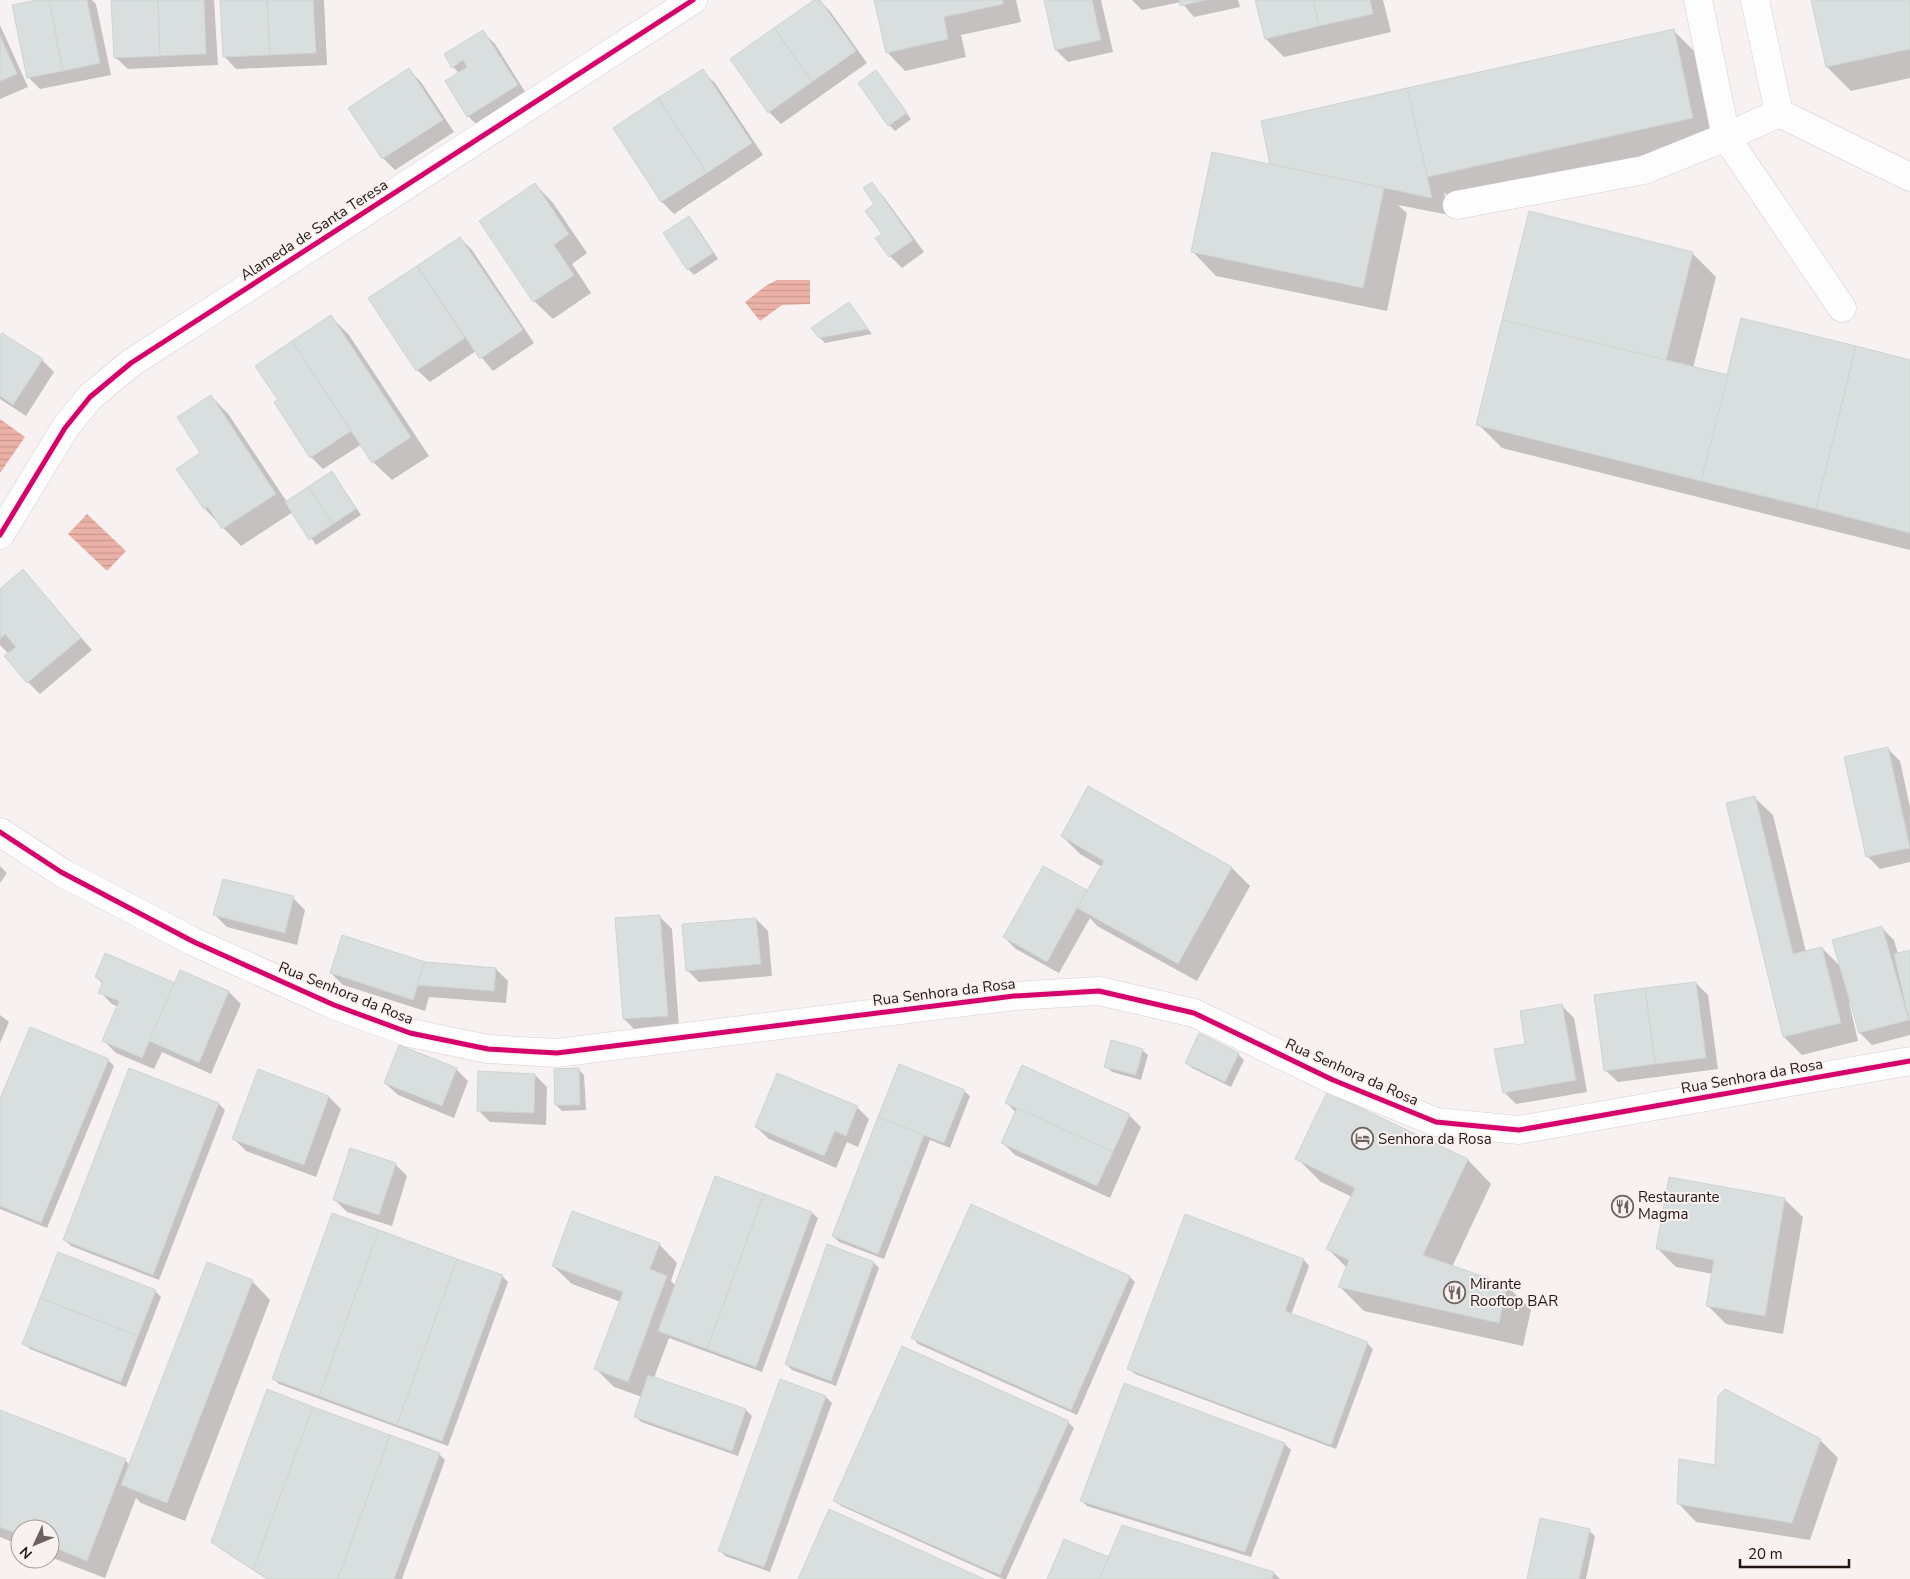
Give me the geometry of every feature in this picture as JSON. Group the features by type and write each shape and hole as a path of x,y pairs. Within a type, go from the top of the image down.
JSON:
{"street":[{"name":"Alameda de Santa Teresa","path":"0,535 65,428 90,397 131,362 693,0"},
{"path":"1698,0 1726,137 1842,308"},
{"path":"1754,0 1779,113"},
{"path":"1457,204 1644,170 1779,113"},
{"path":"1779,113 1910,177"},
{"name":"Rua Senhora da Rosa","path":"0,832 61,872 194,942 325,1001 410,1033 488,1049 557,1053 1014,996 1098,991 1194,1013 1333,1080 1436,1122 1519,1130 1910,1061"}],"shaded area":[{"path":"777,280 810,280 810,304 782,305 760,321 745,302 767,285"},
{"path":"0,419 25,437 0,473"},
{"path":"87,514 126,551 107,571 68,534"}],"building":[{"path":"37,0 49,0 63,71 27,78 12,5"},
{"path":"49,0 87,0 100,63 63,71"},
{"path":"111,0 158,0 160,56 114,58"},
{"path":"158,0 204,0 206,54 160,56"},
{"path":"220,0 267,0 270,55 223,57"},
{"path":"267,0 313,0 316,53 270,55"},
{"path":"814,0 820,0 856,51 812,82 774,28"},
{"path":"874,0 1003,0 1003,4 944,17 948,39 886,53"},
{"path":"1044,0 1092,0 1101,40 1055,50"},
{"path":"1179,0 1206,0 1180,6"},
{"path":"1255,0 1313,0 1319,26 1265,39"},
{"path":"1313,0 1370,0 1373,14 1319,26"},
{"path":"1811,0 1910,0 1910,49 1826,67"},
{"path":"774,28 812,82 768,113 730,59"},
{"path":"1674,29 1693,118 1427,177 1407,88"},
{"path":"483,30 518,85 467,117 445,81 467,67 463,60 452,68 444,54"},
{"path":"0,36 17,74 0,81"},
{"path":"409,68 443,120 382,159 348,108"},
{"path":"703,69 752,143 707,173 658,98"},
{"path":"876,70 907,113 888,126 858,83"},
{"path":"1407,88 1432,198 1270,164 1261,121"},
{"path":"658,98 707,173 661,202 613,128"},
{"path":"1212,152 1384,188 1363,288 1191,252"},
{"path":"872,182 913,240 889,257 875,238 882,234 865,211 874,204 863,188"},
{"path":"535,183 569,234 554,245 574,275 533,302 479,221"},
{"path":"1529,211 1693,252 1666,360 1502,320"},
{"path":"689,216 713,253 687,270 663,233"},
{"path":"460,237 523,330 480,359 417,266"},
{"path":"417,266 465,338 416,371 368,298"},
{"path":"849,302 868,329 819,338 811,328"},
{"path":"331,315 411,437 372,463 292,341"},
{"path":"1741,318 1856,346 1816,509 1701,481"},
{"path":"1502,320 1728,375 1701,481 1476,425"},
{"path":"2,333 43,359 13,405 0,396 0,336"},
{"path":"292,341 351,431 310,458 274,402 278,400 255,366"},
{"path":"1856,346 1910,360 1910,533 1816,509"},
{"path":"211,395 276,494 222,529 208,507 204,509 176,469 200,453 177,417"},
{"path":"332,471 356,509 333,524 308,487"},
{"path":"308,487 333,524 309,540 285,502"},
{"path":"23,569 81,638 27,683 4,656 16,647 5,634 0,639 0,589"},
{"path":"1888,747 1910,848 1866,857 1844,757"},
{"path":"1088,786 1232,867 1178,964 1077,908 1104,861 1061,836"},
{"path":"1755,796 1793,954 1822,947 1841,1023 1783,1037 1726,803"},
{"path":"1043,866 1087,890 1047,962 1003,937"},
{"path":"223,879 294,896 285,933 213,915"},
{"path":"660,915 668,1016 623,1019 615,918"},
{"path":"756,918 761,964 686,971 682,924"},
{"path":"1882,926 1909,1020 1859,1033 1832,940"},
{"path":"342,935 425,962 413,1000 330,973"},
{"path":"1910,950 1910,1020 1909,1020 1894,954"},
{"path":"105,953 175,983 142,1058 102,1041 119,1001 98,993 103,981 95,977"},
{"path":"425,962 496,968 494,991 417,985"},
{"path":"180,970 229,991 199,1063 149,1041"},
{"path":"1696,982 1706,1058 1655,1064 1645,988"},
{"path":"1645,988 1655,1064 1604,1071 1594,995"},
{"path":"1562,1004 1576,1080 1503,1093 1494,1049 1525,1044 1520,1011"},
{"path":"30,1027 109,1059 41,1223 0,1206 0,1099"},
{"path":"1199,1033 1239,1053 1225,1082 1185,1063"},
{"path":"1111,1040 1143,1049 1136,1075 1104,1067"},
{"path":"399,1045 457,1068 442,1106 384,1083"},
{"path":"899,1064 965,1090 944,1143 878,1117"},
{"path":"1022,1065 1130,1114 1113,1152 1005,1103"},
{"path":"129,1068 219,1103 153,1275 63,1240"},
{"path":"579,1068 580,1105 555,1105 554,1069"},
{"path":"258,1069 329,1096 304,1165 232,1139"},
{"path":"478,1071 535,1074 534,1113 477,1111"},
{"path":"777,1073 858,1106 846,1136 835,1131 824,1156 755,1127"},
{"path":"1327,1092 1468,1159 1423,1255 1507,1285 1499,1323 1338,1287 1349,1260 1326,1249 1355,1188 1295,1159"},
{"path":"1017,1108 1113,1152 1097,1186 1001,1143"},
{"path":"878,1117 924,1135 878,1254 832,1236"},
{"path":"350,1148 396,1163 379,1215 333,1200"},
{"path":"715,1176 764,1194 707,1349 658,1331"},
{"path":"1669,1177 1785,1198 1765,1316 1706,1306 1714,1260 1656,1249"},
{"path":"764,1194 812,1212 756,1367 707,1349"},
{"path":"971,1204 1130,1276 1071,1410 911,1338"},
{"path":"572,1211 660,1243 650,1269 667,1276 628,1382 594,1369 623,1292 552,1266"},
{"path":"332,1213 379,1230 319,1396 272,1379"},
{"path":"1185,1214 1304,1259 1285,1311 1368,1342 1331,1445 1127,1369"},
{"path":"379,1230 457,1259 397,1425 319,1396"},
{"path":"827,1244 874,1262 831,1381 785,1364"},
{"path":"58,1252 156,1290 138,1336 40,1298"},
{"path":"457,1259 503,1275 442,1441 397,1425"},
{"path":"207,1262 253,1280 167,1503 121,1485"},
{"path":"40,1298 138,1336 121,1382 22,1344"},
{"path":"902,1346 1069,1421 1000,1575 833,1501"},
{"path":"648,1375 746,1409 732,1451 634,1417"},
{"path":"780,1379 826,1396 764,1567 718,1551"},
{"path":"1124,1383 1285,1443 1245,1552 1080,1501"},
{"path":"267,1389 313,1407 253,1570 211,1542"},
{"path":"1725,1389 1821,1439 1792,1523 1677,1504 1679,1459 1715,1465 1718,1396"},
{"path":"313,1407 390,1435 338,1579 268,1579 253,1570"},
{"path":"0,1410 126,1459 87,1561 60,1550 60,1519 10,1519 10,1531 0,1527"},
{"path":"390,1435 440,1453 394,1579 338,1579"},
{"path":"829,1509 984,1579 798,1579"},
{"path":"1540,1518 1590,1529 1579,1579 1527,1579"},
{"path":"1122,1525 1274,1572 1272,1579 1099,1579"},
{"path":"1064,1539 1109,1557 1099,1579 1047,1579"}],"cycle path":[{"path":"0,535 65,428 90,397 131,363 693,0"},
{"path":"0,832 61,872 194,942 334,1005 410,1033 488,1049 557,1053 1014,996 1099,991 1194,1013 1333,1080 1436,1122 1519,1130 1910,1061"}],"place":[{"name":"Senhora da Rosa","path":"1362,1139"},
{"name":"Restaurante Magma","path":"1622,1206"},
{"name":"Mirante Rooftop BAR","path":"1454,1293"}]}
